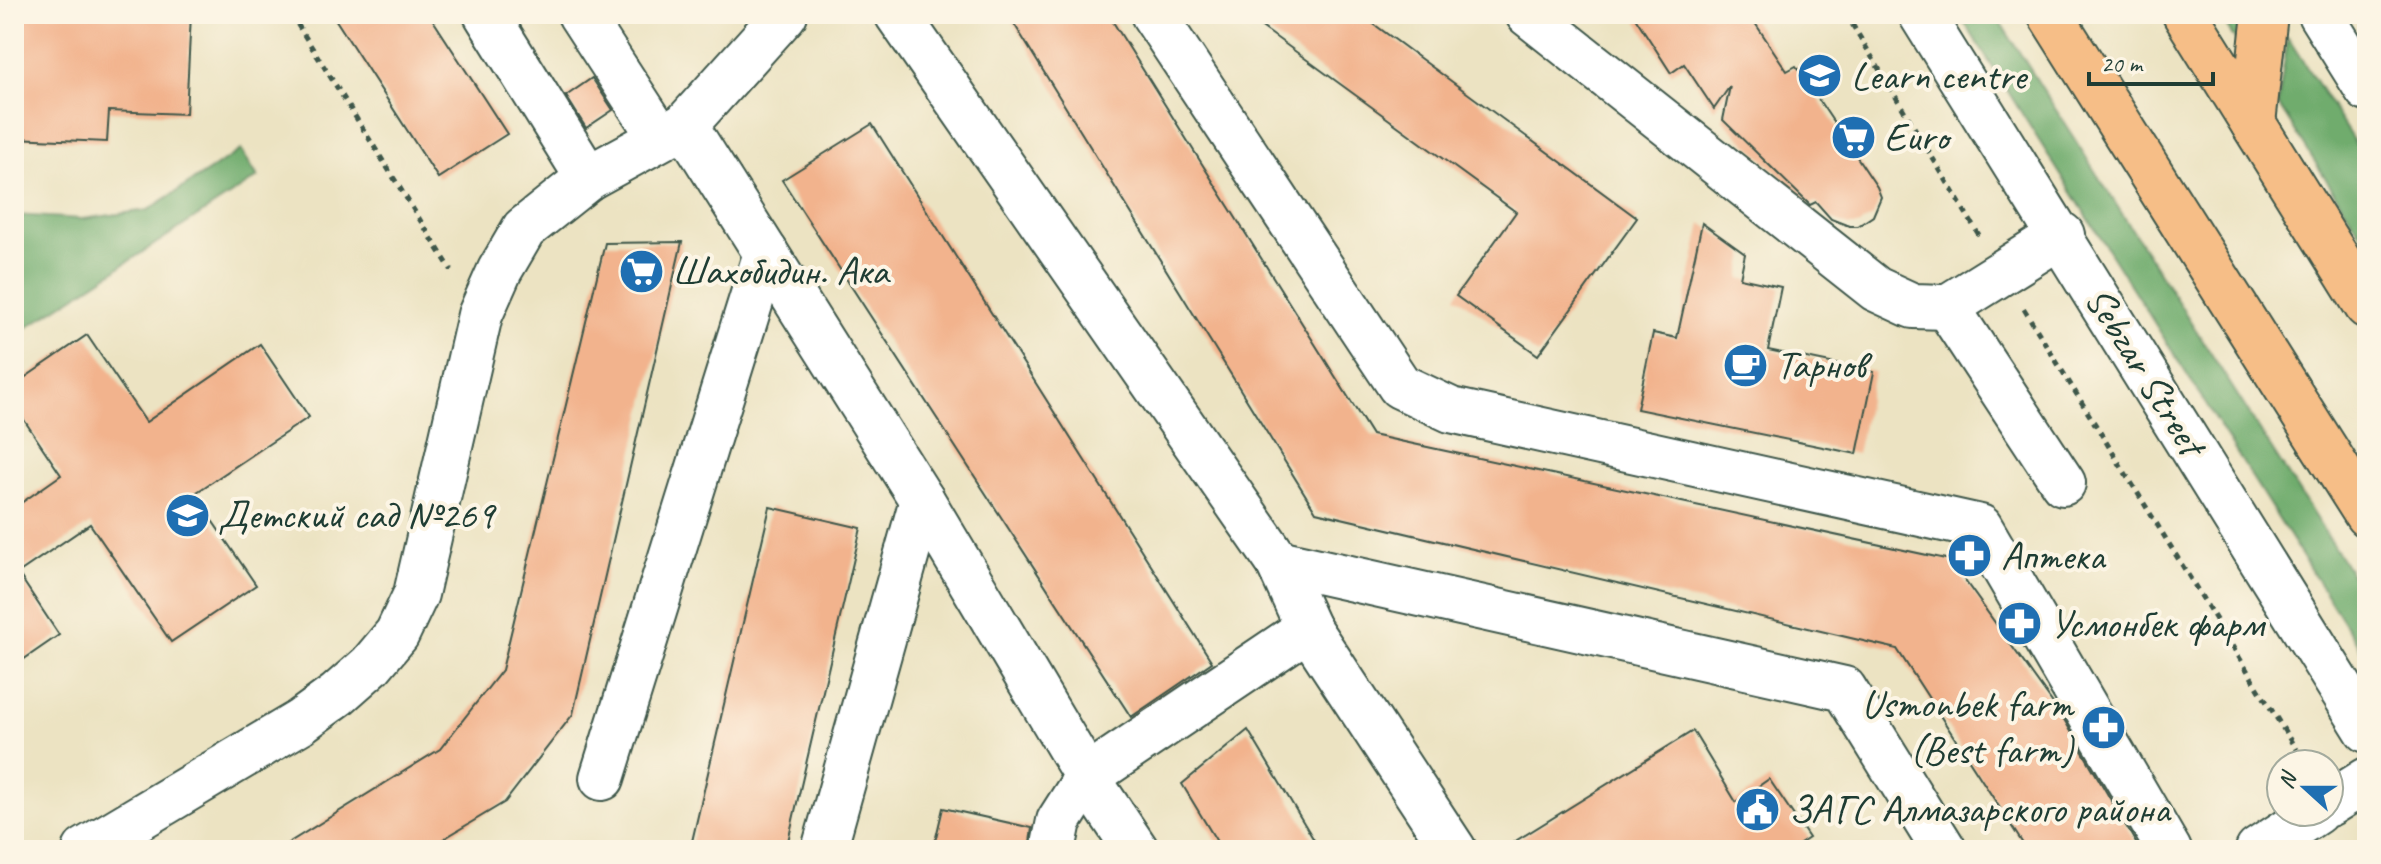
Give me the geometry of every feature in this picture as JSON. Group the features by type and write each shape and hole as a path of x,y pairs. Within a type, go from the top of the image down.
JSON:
{"main road":[{"path":"2050,14 2367,515"},
{"path":"2185,14 2367,306"},
{"path":"2253,123 2265,14"}],"street":[{"path":"486,14 588,178"},
{"path":"580,14 766,253 922,500 1087,777 1136,850"},
{"path":"85,850 300,722 371,665 397,634 416,594 480,315 500,270 524,229 588,178 672,131 785,14"},
{"path":"897,14 1278,562 1308,628 1454,850"},
{"path":"1153,14 1400,386 1451,410 1980,527 2169,850"},
{"path":"1528,14 1876,289 1913,306 1947,307 2062,235"},
{"name":"Sebzar Street","path":"1921,14 2062,235 2367,730"},
{"path":"2320,14 2367,89"},
{"path":"602,778 766,253"},
{"path":"1947,307 2063,483"},
{"path":"824,850 922,500"},
{"path":"1278,562 1844,689 1944,850"},
{"path":"1053,850 1059,821 1087,777 1308,628"},
{"path":"2345,794 2367,780"},
{"path":"2258,850 2292,828"}],"path":[{"path":"291,14 480,315"},
{"path":"1846,14 2295,748"}],"green space":[{"path":"1959,14 1995,14 2367,599 2367,659"},
{"path":"2219,14 2242,14 2239,46"},
{"path":"2288,38 2367,162 2367,243 2278,104"},
{"path":"241,150 258,177 14,336 14,215 82,219 148,210"}],"building":[{"path":"14,14 191,14 186,114 109,111 107,142 14,138"},
{"path":"332,14 429,14 507,134 438,178"},
{"path":"1008,14 1108,14 1372,435 1950,560 2062,716 2140,850 2027,850 1897,649 1316,512"},
{"path":"1244,14 1360,14 1637,218 1538,355 1456,296 1516,212"},
{"path":"1633,14 1749,14 1787,71 1796,66 1877,187 1881,197 1873,216 1858,226 1849,226 1831,219 1816,202 1810,205 1723,120 1730,86 1714,109 1684,64 1671,73"},
{"path":"592,78 613,110 586,128 566,96"},
{"path":"872,124 1212,662 1131,717 782,180"},
{"path":"1702,223 1745,254 1740,278 1781,287 1768,350 1874,372 1857,454 1637,409 1653,333 1677,338"},
{"path":"682,242 573,714 505,802 425,850 277,850 440,749 502,670 605,243"},
{"path":"87,335 146,422 260,344 309,417 194,494 256,585 171,642 90,524 18,573 59,635 14,666 14,508 61,475 14,405 14,385"},
{"path":"770,507 861,528 786,850 690,850"},
{"path":"1248,730 1320,850 1222,850 1182,784"},
{"path":"1693,731 1736,802 1769,779 1809,838 1791,850 1501,850"},
{"path":"943,808 1032,828 1029,850 933,850"}],"place":[{"name":"Learn centre","path":"1820,76"},
{"name":"Euro","path":"1853,137"},
{"name":"Шахобидин. Ака","path":"641,271"},
{"name":"Тарнов","path":"1745,365"},
{"name":"Детский сад №269","path":"187,515"},
{"name":"Аптека","path":"1970,556"},
{"name":"Усмонбек фарм","path":"2019,624"},
{"name":"Usmonbek farm (Best farm)","path":"2104,727"},
{"name":"ЗАГС Алмазарского района","path":"1758,809"}]}
